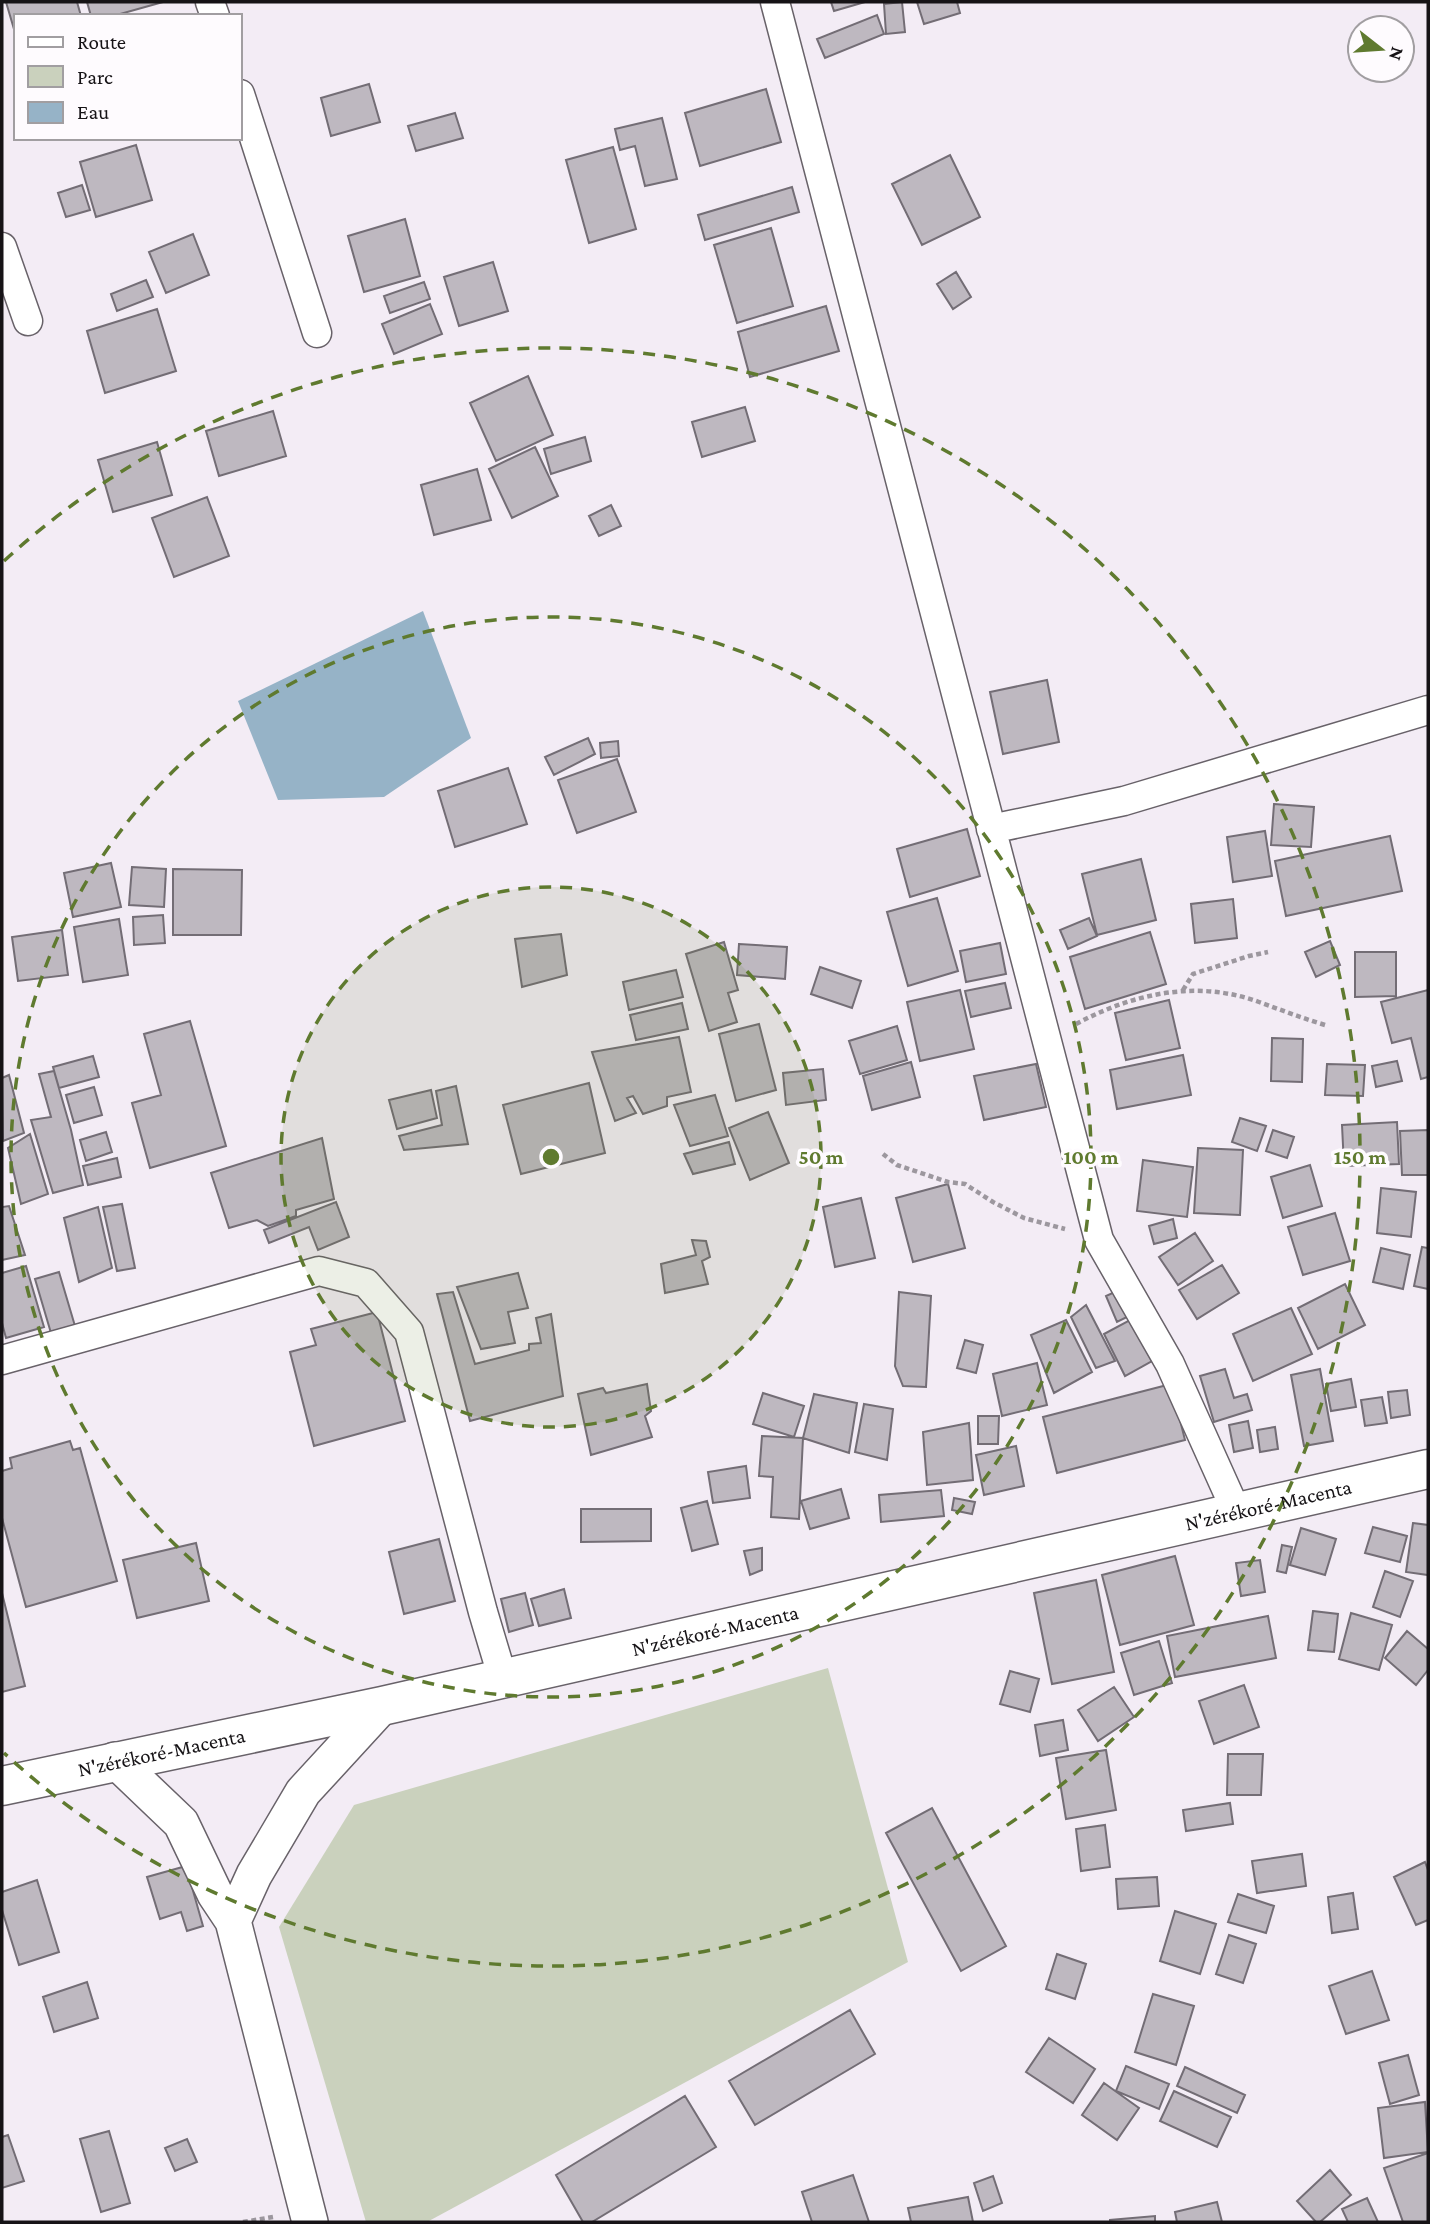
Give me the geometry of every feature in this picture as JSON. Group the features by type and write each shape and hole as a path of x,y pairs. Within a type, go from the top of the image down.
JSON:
{"highway":[{"name":"N'zérékoré-Macenta","path":"2,1786 115,1760 382,1706 1428,1469"}],"street":[{"path":"775,2 1098,1240 1170,1364 1237,1513"},
{"path":"242,100 317,333"},
{"path":"2,247 28,321"},
{"path":"991,829 1124,801 1428,710"},
{"path":"2,1360 319,1271 366,1283 409,1332 482,1612 503,1679"},
{"path":"233,1922 254,1875 303,1792 382,1706"},
{"path":"115,1760 181,1823 215,1894 233,1922 310,2222"}],"path":[{"path":"1183,990 1193,974 1268,952"},
{"path":"1036,1001 1069,1028 1114,1006 1149,995 1183,990 1227,994 1257,1001 1325,1026"},
{"path":"883,1154 897,1165 948,1182 965,1184 1024,1218 1098,1240"}],"green space":[{"path":"828,1668 908,1962 427,2222 366,2222 279,1927 354,1805"}],"water":[{"path":"423,611 471,738 384,797 278,800 238,701"}],"building":[{"path":"6,2 77,2 80,14 14,14 14,29"},
{"path":"87,2 163,2 120,14 90,14"},
{"path":"831,2 865,2 834,11"},
{"path":"902,2 905,32 886,34 884,4"},
{"path":"917,2 957,2 960,13 924,24"},
{"path":"877,15 884,34 825,58 817,39"},
{"path":"369,84 380,122 331,136 321,98"},
{"path":"766,89 781,142 700,166 685,113"},
{"path":"455,113 463,138 416,151 408,126"},
{"path":"662,118 677,179 645,186 635,146 620,150 615,129"},
{"path":"136,145 152,200 96,217 80,162"},
{"path":"613,147 636,229 589,243 566,160"},
{"path":"950,155 980,217 922,245 892,184"},
{"path":"82,185 90,210 66,217 58,193"},
{"path":"792,187 799,212 705,240 698,215"},
{"path":"405,219 420,276 364,292 348,236"},
{"path":"771,228 793,306 737,323 714,245"},
{"path":"193,234 209,275 166,293 149,252"},
{"path":"493,262 508,311 459,326 444,277"},
{"path":"956,272 971,297 953,309 937,284"},
{"path":"146,280 153,297 117,311 111,294"},
{"path":"424,282 430,299 390,313 384,296"},
{"path":"430,304 442,334 394,354 382,324"},
{"path":"826,306 839,351 750,377 738,332"},
{"path":"157,309 176,371 105,393 87,331"},
{"path":"528,376 553,435 496,461 470,403"},
{"path":"745,407 755,441 702,457 692,422"},
{"path":"273,411 286,456 219,476 206,431"},
{"path":"585,437 591,461 551,474 544,449"},
{"path":"157,442 172,495 113,512 98,460"},
{"path":"535,447 558,496 512,518 489,469"},
{"path":"477,469 491,520 434,535 421,485"},
{"path":"207,497 229,556 174,577 152,518"},
{"path":"611,505 621,526 599,536 589,516"},
{"path":"1047,680 1059,742 1003,754 990,692"},
{"path":"588,738 595,754 554,775 545,757"},
{"path":"618,741 619,756 601,758 600,743"},
{"path":"617,759 636,812 577,833 558,780"},
{"path":"508,768 527,824 455,847 438,791"},
{"path":"1274,804 1314,807 1311,847 1271,845"},
{"path":"967,829 980,876 910,897 897,849"},
{"path":"1265,831 1272,876 1233,882 1227,837"},
{"path":"1390,836 1402,891 1286,916 1275,861"},
{"path":"1141,859 1156,920 1097,935 1082,874"},
{"path":"111,863 121,907 73,917 64,873"},
{"path":"132,867 166,869 164,907 129,905"},
{"path":"173,869 242,870 241,935 173,935"},
{"path":"937,898 958,971 908,986 887,912"},
{"path":"1233,899 1237,938 1195,943 1191,904"},
{"path":"163,915 165,943 134,945 133,917"},
{"path":"1089,918 1097,936 1068,949 1060,930"},
{"path":"119,919 128,975 83,982 74,927"},
{"path":"62,930 68,975 18,981 12,937"},
{"path":"1150,932 1166,984 1085,1009 1070,957"},
{"path":"561,934 567,975 522,987 515,939"},
{"path":"1330,941 1340,965 1316,977 1305,952"},
{"path":"724,942 738,990 728,993 737,1022 709,1031 686,954"},
{"path":"1000,943 1006,974 966,982 960,951"},
{"path":"739,944 787,947 785,979 737,975"},
{"path":"1355,952 1396,952 1396,996 1355,997"},
{"path":"820,967 861,981 852,1008 811,994"},
{"path":"676,970 683,997 629,1010 623,982"},
{"path":"1005,983 1011,1008 971,1017 965,991"},
{"path":"960,990 974,1049 920,1061 907,1002"},
{"path":"1428,990 1428,1077 1421,1079 1411,1038 1392,1043 1381,1002"},
{"path":"1169,1000 1180,1048 1126,1060 1115,1013"},
{"path":"682,1003 688,1029 636,1040 630,1015"},
{"path":"190,1021 226,1146 150,1168 132,1103 161,1095 144,1034"},
{"path":"759,1024 776,1090 736,1101 719,1034"},
{"path":"897,1026 907,1060 860,1074 849,1041"},
{"path":"679,1037 691,1092 667,1097 667,1106 643,1114 633,1096 627,1098 636,1113 615,1121 592,1052"},
{"path":"1272,1038 1303,1039 1302,1082 1271,1081"},
{"path":"1183,1055 1191,1095 1117,1109 1110,1070"},
{"path":"93,1056 99,1077 59,1088 53,1067"},
{"path":"1397,1061 1402,1081 1376,1087 1372,1066"},
{"path":"911,1062 920,1097 872,1110 863,1076"},
{"path":"1036,1064 1046,1107 984,1120 974,1076"},
{"path":"1327,1064 1365,1065 1363,1096 1325,1095"},
{"path":"823,1069 826,1100 786,1105 783,1073"},
{"path":"54,1071 83,1185 53,1193 31,1120 51,1117 39,1074"},
{"path":"9,1075 24,1133 3,1141 2,1078"},
{"path":"589,1083 605,1153 521,1174 503,1105"},
{"path":"456,1086 468,1144 404,1150 399,1136 442,1125 436,1091"},
{"path":"94,1087 102,1115 74,1123 66,1095"},
{"path":"431,1090 437,1118 397,1129 389,1100"},
{"path":"715,1095 728,1136 690,1146 674,1105"},
{"path":"768,1112 789,1163 750,1180 729,1128"},
{"path":"1240,1118 1266,1126 1257,1151 1232,1142"},
{"path":"1397,1122 1399,1164 1344,1166 1342,1125"},
{"path":"1273,1130 1294,1137 1287,1158 1266,1151"},
{"path":"1428,1130 1428,1175 1402,1175 1400,1131"},
{"path":"106,1132 112,1152 86,1161 80,1140"},
{"path":"30,1134 48,1194 21,1204 8,1148"},
{"path":"322,1138 334,1199 296,1210 296,1216 268,1226 257,1220 229,1228 211,1173"},
{"path":"729,1142 735,1164 693,1174 684,1154"},
{"path":"1198,1148 1243,1150 1240,1215 1194,1213"},
{"path":"117,1158 121,1177 88,1185 83,1166"},
{"path":"1143,1160 1193,1167 1187,1217 1137,1211"},
{"path":"1310,1165 1322,1206 1283,1218 1271,1177"},
{"path":"948,1184 965,1248 913,1262 896,1198"},
{"path":"1381,1188 1416,1192 1411,1237 1377,1233"},
{"path":"861,1198 875,1258 835,1267 823,1207"},
{"path":"336,1202 349,1237 318,1250 309,1227 269,1243 264,1230"},
{"path":"122,1204 135,1268 117,1271 103,1207"},
{"path":"9,1206 25,1255 2,1260 2,1207"},
{"path":"98,1207 112,1268 79,1282 64,1218"},
{"path":"1335,1213 1350,1261 1303,1275 1288,1227"},
{"path":"1173,1219 1177,1238 1154,1244 1149,1226"},
{"path":"1195,1233 1213,1261 1178,1285 1159,1257"},
{"path":"692,1240 706,1241 710,1257 702,1261 708,1284 665,1293 661,1264 696,1255"},
{"path":"1422,1247 1428,1248 1428,1289 1414,1286"},
{"path":"1381,1248 1410,1255 1403,1289 1373,1282"},
{"path":"1222,1265 1239,1293 1197,1319 1179,1290"},
{"path":"26,1266 44,1327 6,1338 2,1323 2,1273"},
{"path":"59,1272 75,1326 51,1333 35,1279"},
{"path":"518,1273 528,1308 508,1312 515,1343 481,1349 457,1287"},
{"path":"1345,1284 1365,1325 1318,1349 1298,1308"},
{"path":"1119,1290 1131,1315 1117,1322 1106,1296"},
{"path":"453,1292 475,1364 529,1350 529,1344 541,1343 536,1318 551,1314 563,1396 470,1421 437,1294"},
{"path":"899,1292 931,1296 926,1387 903,1386 895,1366"},
{"path":"1086,1305 1115,1361 1096,1368 1071,1317"},
{"path":"1291,1308 1312,1354 1253,1381 1233,1334"},
{"path":"377,1312 405,1421 314,1446 290,1352 316,1345 311,1329"},
{"path":"1066,1320 1092,1372 1054,1393 1031,1335"},
{"path":"1130,1320 1152,1361 1125,1376 1104,1334"},
{"path":"965,1340 983,1345 976,1373 957,1368"},
{"path":"1037,1363 1047,1405 1002,1416 993,1374"},
{"path":"1225,1369 1234,1398 1247,1394 1252,1410 1214,1422 1200,1376"},
{"path":"1320,1369 1333,1441 1304,1446 1291,1375"},
{"path":"1351,1379 1356,1407 1331,1411 1326,1384"},
{"path":"647,1384 651,1411 645,1416 652,1437 591,1455 578,1394 603,1388 606,1393"},
{"path":"1171,1384 1185,1440 1057,1473 1043,1417"},
{"path":"1407,1390 1410,1415 1391,1418 1388,1392"},
{"path":"763,1393 804,1406 794,1437 753,1424"},
{"path":"814,1394 857,1403 849,1453 803,1438"},
{"path":"1382,1397 1387,1423 1365,1426 1361,1400"},
{"path":"864,1404 893,1409 887,1460 855,1452"},
{"path":"978,1416 999,1416 998,1444 978,1444"},
{"path":"1248,1421 1253,1448 1234,1452 1229,1425"},
{"path":"969,1423 973,1480 927,1485 923,1432"},
{"path":"1275,1427 1278,1449 1260,1452 1257,1430"},
{"path":"762,1436 803,1438 799,1519 771,1517 773,1477 759,1476"},
{"path":"70,1441 73,1450 80,1448 117,1581 26,1607 2,1518 2,1471 12,1468 10,1458"},
{"path":"1016,1446 1024,1486 984,1495 976,1455"},
{"path":"746,1466 750,1498 713,1503 708,1472"},
{"path":"841,1489 849,1518 810,1529 801,1501"},
{"path":"941,1490 944,1516 881,1522 879,1495"},
{"path":"954,1498 975,1502 972,1514 952,1510"},
{"path":"707,1501 718,1544 692,1551 681,1508"},
{"path":"581,1509 651,1509 651,1541 581,1542"},
{"path":"1413,1523 1428,1525 1428,1575 1406,1572"},
{"path":"1373,1527 1407,1536 1400,1562 1365,1553"},
{"path":"1301,1528 1336,1539 1325,1575 1290,1565"},
{"path":"439,1539 455,1601 404,1614 389,1552"},
{"path":"196,1543 209,1601 137,1618 123,1560"},
{"path":"1282,1545 1292,1547 1286,1573 1277,1571"},
{"path":"762,1548 762,1570 750,1575 744,1551"},
{"path":"1175,1556 1194,1625 1120,1645 1102,1575"},
{"path":"1260,1560 1265,1592 1241,1596 1236,1563"},
{"path":"1385,1571 1413,1581 1400,1617 1373,1607"},
{"path":"1096,1580 1114,1672 1052,1684 1034,1593"},
{"path":"564,1589 571,1618 539,1626 531,1599"},
{"path":"2,1593 25,1686 2,1692"},
{"path":"525,1593 533,1625 509,1632 501,1599"},
{"path":"1313,1611 1338,1614 1334,1652 1308,1650"},
{"path":"1351,1613 1392,1625 1379,1670 1339,1659"},
{"path":"1268,1616 1276,1658 1175,1677 1167,1636"},
{"path":"1407,1631 1428,1649 1428,1670 1416,1685 1385,1658"},
{"path":"1159,1641 1172,1683 1134,1695 1121,1653"},
{"path":"1010,1671 1039,1679 1030,1712 1000,1704"},
{"path":"1244,1685 1259,1727 1214,1744 1199,1701"},
{"path":"1114,1687 1134,1717 1098,1741 1078,1710"},
{"path":"1063,1720 1068,1750 1040,1756 1035,1725"},
{"path":"1106,1750 1116,1810 1066,1819 1056,1758"},
{"path":"1228,1754 1263,1754 1261,1795 1227,1795"},
{"path":"1230,1803 1233,1824 1186,1831 1183,1810"},
{"path":"932,1808 1006,1946 961,1971 886,1833"},
{"path":"1105,1825 1110,1867 1081,1871 1076,1829"},
{"path":"1302,1854 1306,1886 1257,1893 1252,1861"},
{"path":"1425,1862 1428,1870 1428,1920 1416,1925 1394,1877"},
{"path":"186,1866 203,1926 187,1931 181,1912 160,1919 147,1877"},
{"path":"1157,1877 1159,1906 1118,1909 1116,1879"},
{"path":"37,1880 59,1952 19,1965 2,1910 2,1892"},
{"path":"1353,1893 1358,1929 1332,1933 1328,1897"},
{"path":"1238,1894 1274,1906 1266,1933 1228,1922"},
{"path":"1175,1911 1216,1924 1200,1974 1160,1961"},
{"path":"1229,1935 1256,1944 1243,1983 1216,1974"},
{"path":"1057,1954 1086,1964 1075,1999 1046,1989"},
{"path":"1372,1971 1389,2020 1346,2034 1329,1986"},
{"path":"87,1982 98,2018 54,2032 43,1997"},
{"path":"1153,1994 1194,2006 1176,2065 1135,2052"},
{"path":"850,2010 875,2054 755,2125 729,2081"},
{"path":"1049,2038 1095,2069 1073,2103 1026,2072"},
{"path":"1408,2055 1419,2095 1390,2104 1379,2063"},
{"path":"1126,2066 1169,2084 1159,2109 1116,2091"},
{"path":"1185,2067 1245,2095 1237,2113 1177,2086"},
{"path":"1104,2083 1139,2108 1117,2140 1082,2115"},
{"path":"1174,2091 1231,2117 1217,2147 1160,2121"},
{"path":"685,2096 716,2147 592,2222 583,2222 556,2175"},
{"path":"1425,2102 1428,2152 1384,2158 1378,2108"},
{"path":"109,2131 130,2203 101,2212 80,2139"},
{"path":"8,2135 24,2181 2,2188 2,2137"},
{"path":"187,2139 197,2162 175,2171 165,2148"},
{"path":"1428,2153 1428,2222 1403,2222 1384,2168"},
{"path":"1330,2170 1351,2195 1320,2222 1316,2222 1297,2201"},
{"path":"853,2175 869,2222 812,2222 802,2192"},
{"path":"993,2176 1002,2203 983,2211 974,2183"},
{"path":"968,2197 973,2222 911,2222 908,2208"},
{"path":"1367,2198 1378,2222 1348,2222 1342,2209"},
{"path":"1217,2202 1222,2222 1177,2222 1175,2212"},
{"path":"1155,2216 1155,2222 1110,2222 1110,2220"}]}
